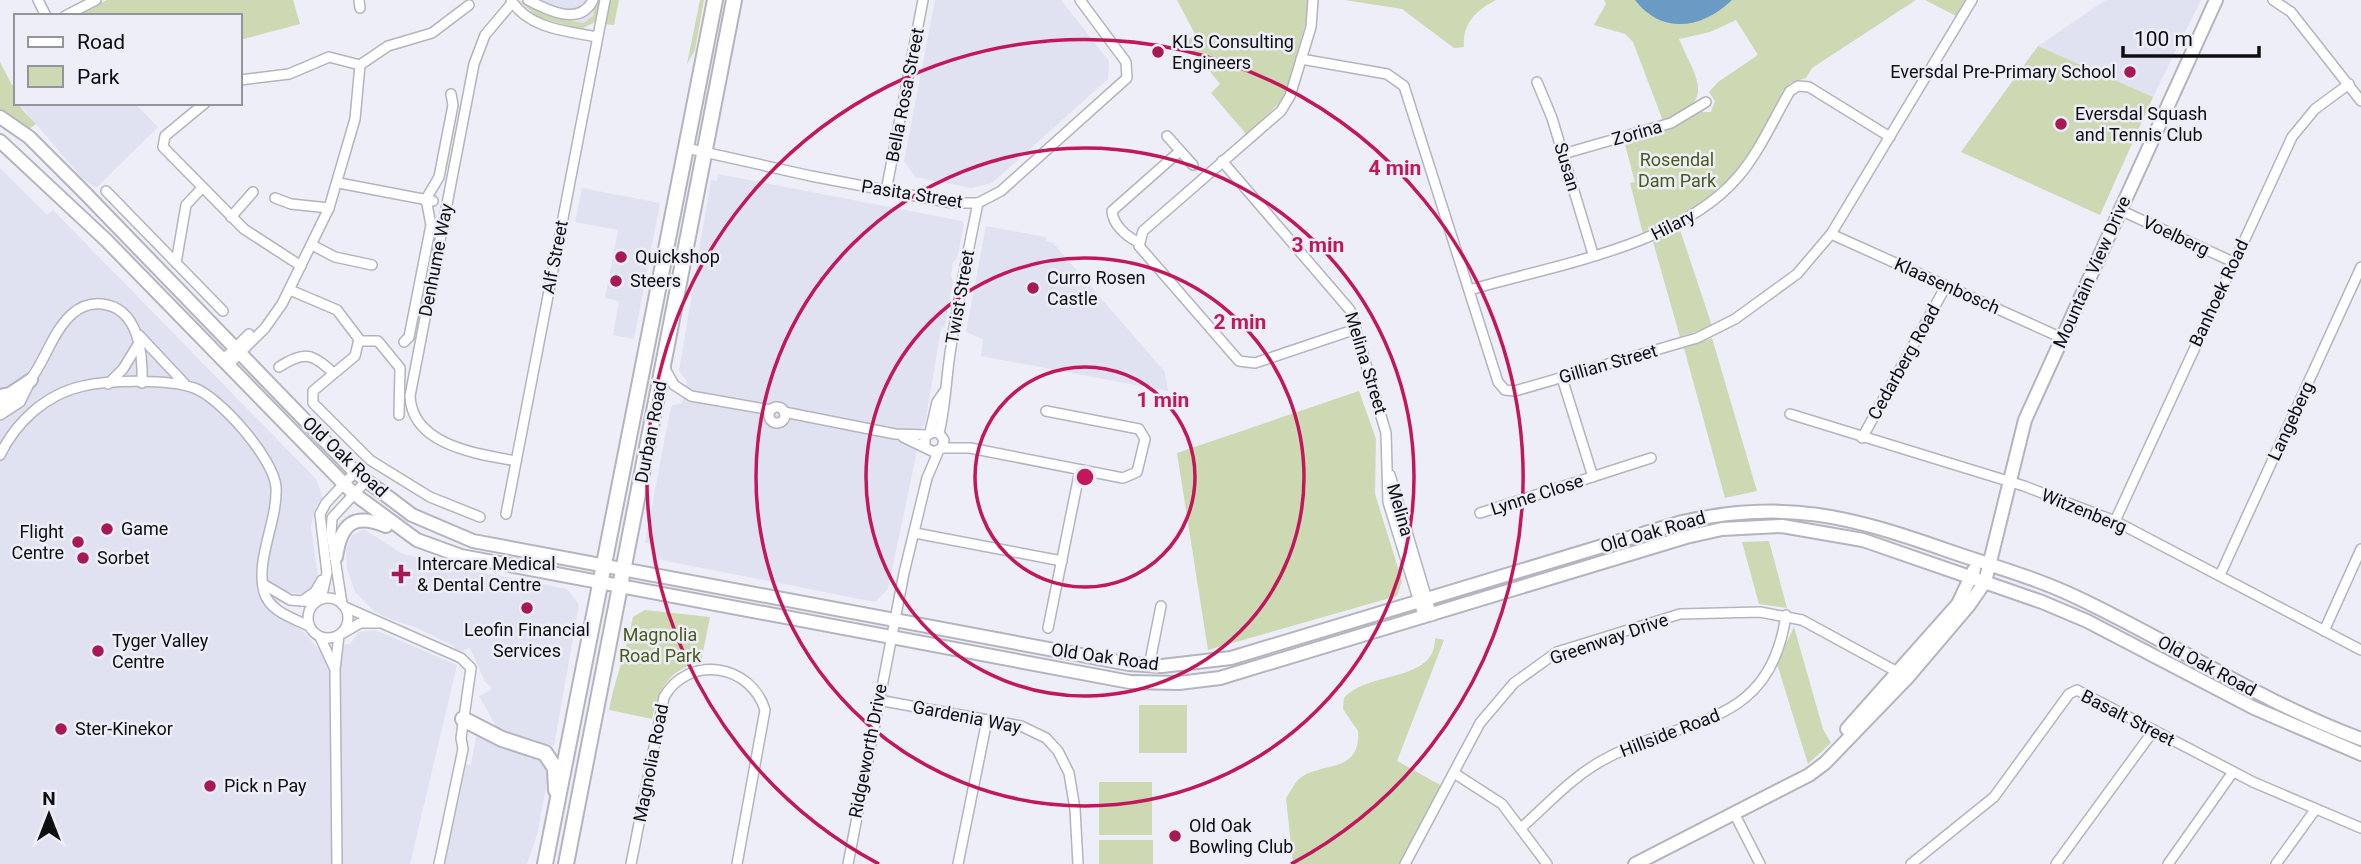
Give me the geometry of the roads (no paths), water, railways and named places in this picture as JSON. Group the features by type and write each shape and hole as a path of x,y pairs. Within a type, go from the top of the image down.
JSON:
{"main road":[{"name":"Durban Road","path":"555,826 715,0"},
{"name":"Durban Road","path":"566,864 734,0"},
{"name":"Mountain View Drive","path":"1635,864 1795,781 1974,600 1985,582 1987,559 2025,420 2216,0"},
{"name":"Old Oak Road","path":"0,117 29,137 355,472 412,514 473,541 1149,666 1197,664 1231,658 1682,522 1744,511 1797,511 1846,518 1987,559 2075,596 2255,692 2361,739"},
{"name":"Old Oak Road","path":"0,143 18,155 106,240 348,488 406,534 461,556 1130,682 1179,683 1220,678 1686,537 1757,526 1835,533 1971,576 2087,621 2254,708 2361,754"},
{"path":"84,192 81,204 99,224 106,240"},
{"path":"0,396 10,394 31,380"},
{"path":"330,556 342,532 356,520 369,520 406,534"},
{"name":"Mountain View Drive","path":"1902,675 1958,604 1971,576 1987,559"},
{"path":"463,719 502,739 538,748 548,755 556,773 555,826 545,864"}],"street":[{"path":"69,14 96,0"},
{"path":"528,0 562,16 586,9 593,0"},
{"name":"Alf Street","path":"506,514 605,0"},
{"name":"Bella Rosa Street","path":"886,191 923,0"},
{"name":"Pasita Street","path":"686,148 886,191 952,203 978,203 1001,191 1127,78 1126,62 1080,0"},
{"path":"1138,243 1143,231 1281,111 1290,96 1312,20 1312,0"},
{"name":"Gillian Street","path":"1301,59 1387,74 1404,86 1501,386 1515,391 1697,338 1722,327 1797,274 1831,234 1972,0"},
{"path":"2273,0 2291,12 2361,101"},
{"path":"512,1 540,24 597,37"},
{"name":"Denhume Way","path":"512,1 485,35 476,57 410,396 416,416 437,438 463,450 516,461"},
{"path":"360,65 388,46 432,33 469,5"},
{"path":"242,80 289,74 326,58 340,58 360,65"},
{"path":"226,362 272,316 290,290 329,208 339,183 355,119 360,65"},
{"name":"Susan","path":"1537,82 1563,154 1593,254"},
{"name":"Banhoek Road","path":"2115,521 2233,262 2297,130 2315,109 2349,84"},
{"name":"Hilary","path":"1469,290 1664,232 1705,208 1744,169 1790,91 1798,86 1809,87 1890,137"},
{"path":"404,342 409,337 431,225 429,200 439,177 453,105 450,94"},
{"name":"Zorina","path":"1563,154 1671,123 1706,102"},
{"path":"202,105 166,134 162,144 231,217 261,242 301,266"},
{"path":"1167,136 1193,165"},
{"path":"1180,151 1112,211 1111,216 1126,236 1138,243 1144,256 1239,361 1255,363 1356,329"},
{"name":"Melina Street","path":"1222,161 1345,301 1382,412 1389,470"},
{"path":"339,183 429,200"},
{"path":"176,263 186,205 202,188"},
{"path":"106,191 223,311"},
{"path":"231,217 253,192"},
{"path":"275,198 291,204 329,208"},
{"name":"Twist Street","path":"895,621 927,478 932,438 946,405 944,392 978,203"},
{"name":"Voelberg","path":"2120,210 2233,262"},
{"name":"Klaasenbosch","path":"1831,234 2062,338"},
{"path":"312,245 335,257 372,265"},
{"name":"Langeberg","path":"2220,575 2361,267"},
{"name":"Cedarberg Road","path":"1862,438 1946,286"},
{"path":"290,290 337,310 359,341"},
{"path":"0,415 20,402 66,320 81,308 96,304 113,307 124,314 134,330 185,385"},
{"path":"134,330 139,343 142,383"},
{"path":"359,341 355,356 314,390 312,401 360,452 421,492 480,517"},
{"path":"359,341 378,341 400,368 399,415"},
{"path":"108,384 123,369 139,343"},
{"path":"279,367 296,356 317,358 333,373"},
{"path":"663,366 674,385 691,396 771,410 769,415 773,422 779,423 784,414 805,416 895,434 932,438 970,449 1123,478 1135,475 1145,439 1141,431 1046,411"},
{"name":"Lynne Close","path":"1562,378 1593,477"},
{"path":"0,406 17,396 31,380"},
{"path":"0,455 22,423 47,401 79,387 142,383 185,385 202,392 259,448 271,468 276,498 263,584 271,605 309,626 320,637 335,668"},
{"name":"Witzenberg","path":"1790,414 2008,482 2115,521 2361,650"},
{"path":"932,438 940,449 970,449"},
{"name":"Twist Street","path":"927,478 940,449 932,438"},
{"name":"Lynne Close","path":"1480,513 1651,458"},
{"path":"1048,628 1080,470"},
{"name":"Melina","path":"1389,470 1388,502 1428,617"},
{"path":"309,626 308,614 318,601 327,579 332,518 355,472"},
{"path":"348,488 366,481"},
{"path":"915,533 1062,561"},
{"path":"2323,631 2361,549"},
{"path":"302,601 321,583 330,556"},
{"path":"330,556 349,619 341,634 335,668 337,864"},
{"path":"263,584 284,598 302,601 334,599 469,664 472,677 463,719 463,749 439,864"},
{"path":"1149,666 1161,606"},
{"name":"Greenway Drive","path":"1405,864 1480,723 1502,695 1524,674 1557,652 1693,612 1786,615 1821,629 1902,675"},
{"name":"Hillside Road","path":"1521,828 1603,759 1717,717 1742,702 1767,672 1783,634 1786,615"},
{"name":"Ridgeworth Drive","path":"848,864 895,621"},
{"path":"320,637 332,638 360,623 380,622"},
{"name":"Magnolia Road","path":"631,864 664,697 680,678 695,671 711,669 727,671 749,682 759,695 765,710 737,864"},
{"name":"Basalt Street","path":"1911,864 1994,797 2074,691 2085,692 2233,772 2361,828"},
{"name":"Gardenia Way","path":"878,699 987,720 1038,733 1063,758 1074,797 1078,864"},
{"path":"958,864 987,720"},
{"path":"2056,864 2154,730"},
{"path":"2168,864 2233,772"},
{"path":"1454,773 1495,798 1547,864"},
{"path":"2276,864 2315,810"},
{"path":"1734,813 1760,864"}],"water":[{"path":"1635,0 1732,0 1709,17 1683,24 1658,19"}],"place":[{"name":"KLS Consulting Engineers","path":"1158,52"},
{"name":"Eversdal Pre-Primary School","path":"2130,72"},
{"name":"Eversdal Squash and Tennis Club","path":"2061,124"},
{"name":"Quickshop","path":"621,257"},
{"name":"Steers","path":"616,281"},
{"name":"Curro Rosen Castle","path":"1033,288"},
{"name":"Game","path":"107,529"},
{"name":"Flight Centre","path":"78,542"},
{"name":"Sorbet","path":"83,558"},
{"name":"Intercare Medical & Dental Centre","path":"401,574"},
{"name":"Leofin Financial Services","path":"527,608"},
{"name":"Tyger Valley Centre","path":"98,651"},
{"name":"Ster-Kinekor","path":"61,729"},
{"name":"Pick n Pay","path":"210,786"},
{"name":"Old Oak Bowling Club","path":"1175,836"}],"park label":[{"name":"Rosendal Dam Park","path":"1677,170"},
{"name":"Magnolia Road Park","path":"660,645"}]}
